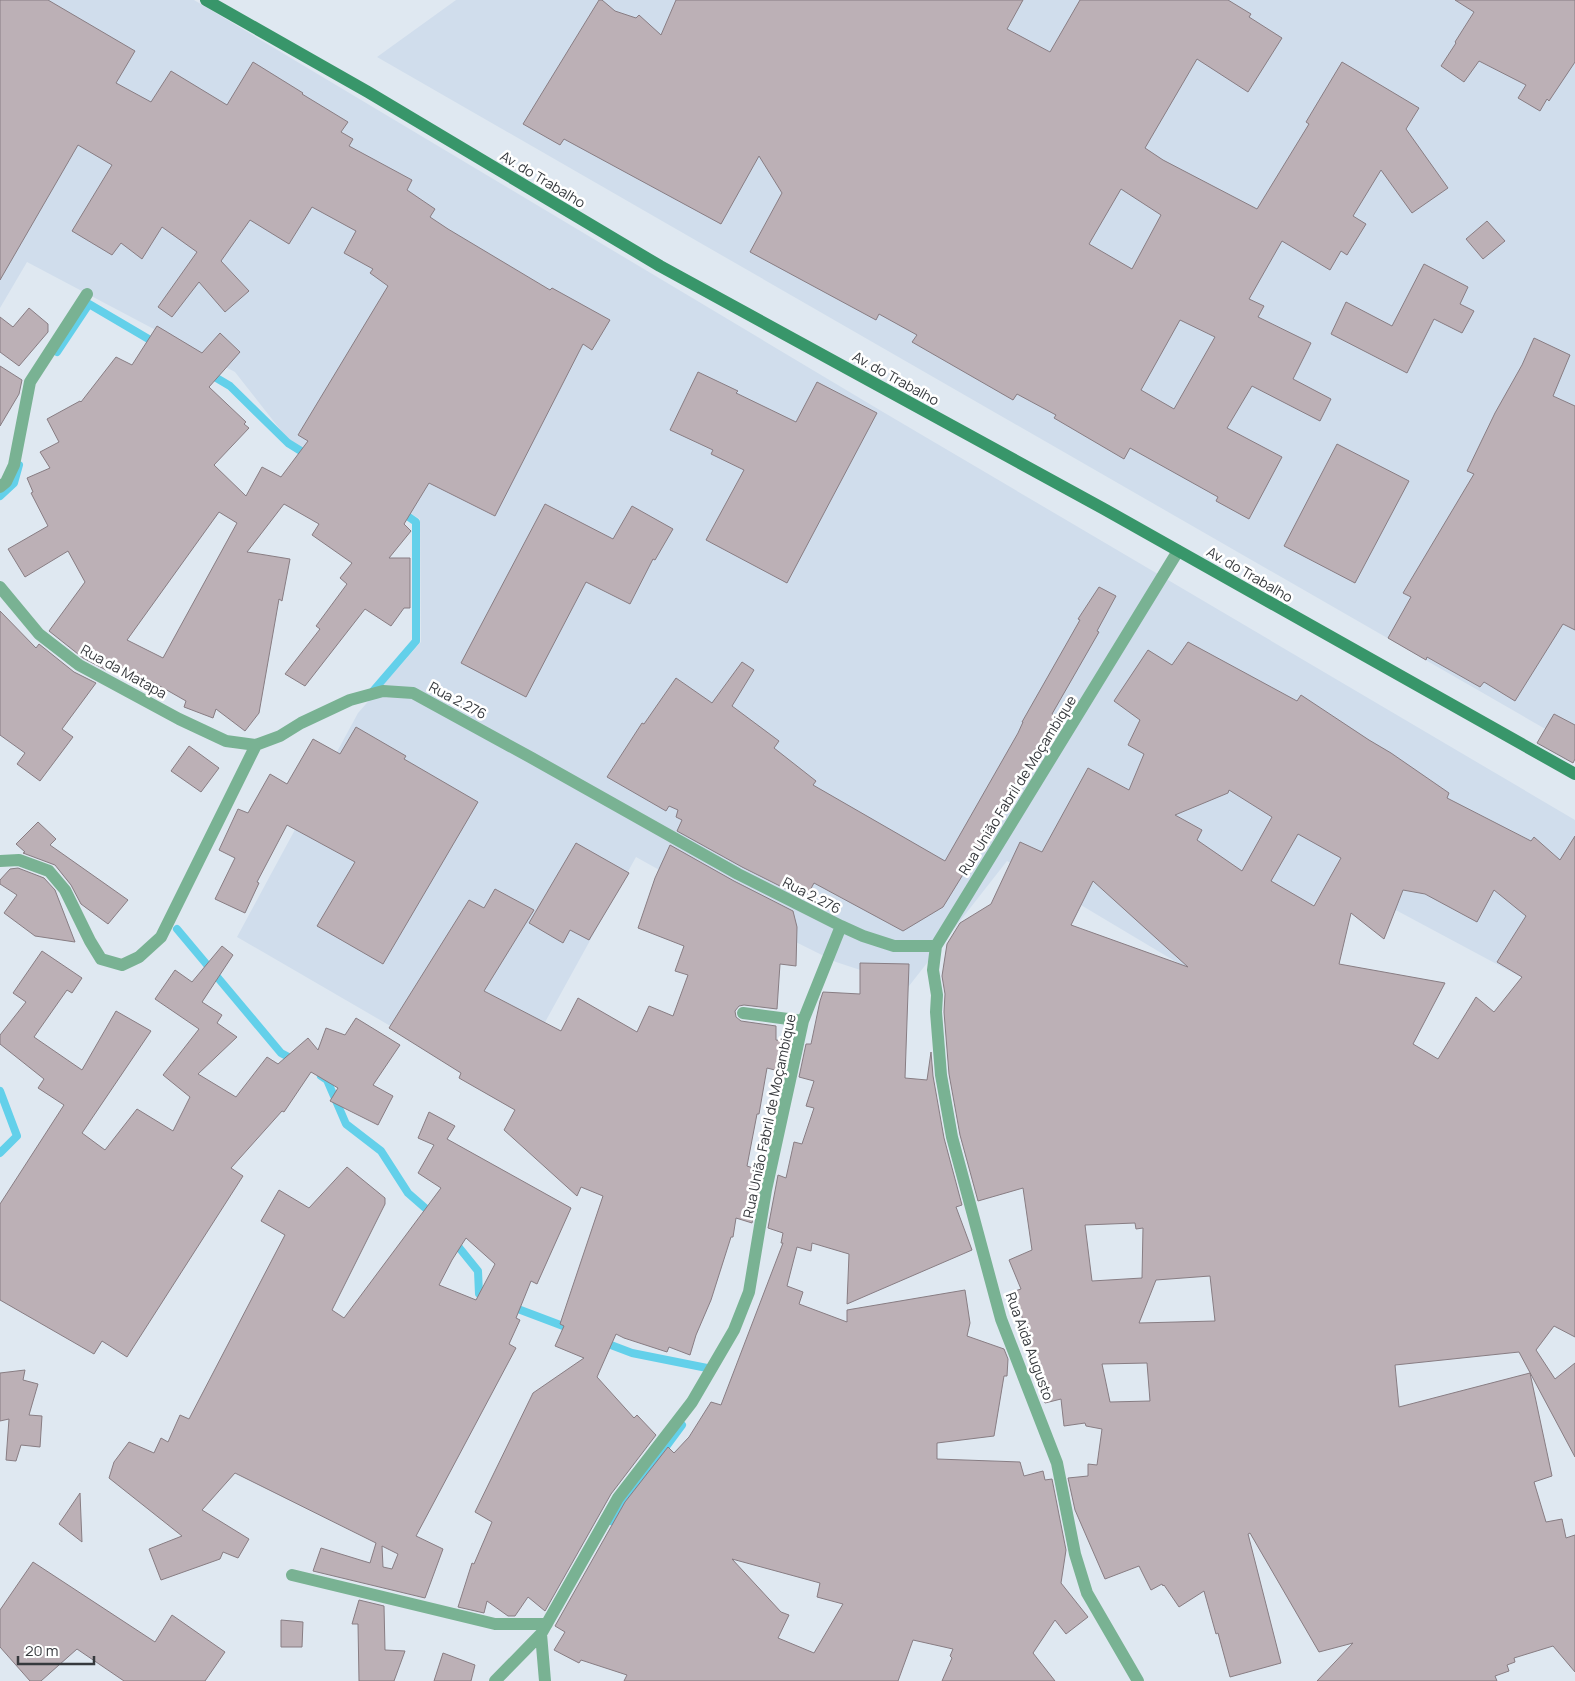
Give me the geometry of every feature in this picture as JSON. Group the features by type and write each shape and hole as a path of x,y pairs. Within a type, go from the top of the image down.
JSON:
{"main road":[{"name":"Av. do Trabalho","path":"206,0 377,97 660,266 1178,551 1575,774"}],"street":[{"path":"0,487 6,482 14,465 30,382 87,294"},
{"name":"Rua União Fabril de Moçambique","path":"936,946 1178,551"},
{"name":"Rua da Matapa","path":"1,590 39,634 79,665 179,719 226,740 256,745"},
{"name":"Rua 2.276","path":"256,745 280,736 301,723 350,700 383,691 413,693 738,874 841,926"},
{"path":"0,862 19,860 49,871 65,890 101,959 122,965 139,957 162,937 256,745"},
{"name":"Rua União Fabril de Moçambique","path":"495,1681 544,1628 618,1498 692,1402 734,1330 749,1292 766,1190 803,1021 841,926"},
{"path":"841,926 863,936 894,946 936,946"},
{"name":"Rua Aida Augusto","path":"936,946 933,970 937,1021 942,1075 952,1137 1002,1319 1057,1463 1075,1554 1087,1593 1138,1681"},
{"path":"743,1013 803,1021"},
{"path":"292,1575 495,1624 544,1628 544,1681"}],"shaded area":[{"path":"0,0 194,0 883,412 1575,820 1575,1006 1377,900 1325,886 1250,1006 1007,861 909,986 836,962 733,911 636,857 506,1093 237,937 358,713 421,642 420,519 290,442 235,372 27,262 0,308"},
{"path":"456,0 1575,0 1575,746 377,57"}],"building":[{"path":"0,0 48,0 135,51 116,83 151,102 171,71 227,105 253,62 348,122 341,132 353,139 349,146 412,180 407,190 435,209 430,217 550,290 552,288 610,320 592,350 583,344 495,516 429,483 404,524 411,531 389,558 410,558 410,608 404,608 391,626 365,609 305,686 285,674 320,629 316,626 347,584 340,578 352,563 312,535 319,524 284,504 247,552 290,559 282,601 279,599 259,713 245,731 216,709 213,718 184,707 186,701 112,662 106,670 83,658 49,631 85,582 68,551 25,577 8,549 48,526 31,493 33,492 27,478 50,468 40,452 59,442 47,419 81,402 116,357 132,365 157,326 202,353 220,333 240,352 209,387 246,422 244,424 249,428 214,465 246,496 262,467 281,477 308,441 298,435 388,286 370,273 373,269 344,253 356,231 312,207 289,244 250,220 221,261 249,291 225,312 199,282 172,317 158,307 197,252 162,227 142,259 121,243 112,255 72,231 112,165 78,145 0,280","holes":["219,512 237,523 163,658 127,640"]},
{"path":"599,0 602,0 615,11 636,18 639,15 661,35 676,0 1023,0 1007,29 1050,52 1080,0 1228,0 1251,14 1249,17 1282,38 1248,92 1197,59 1145,148 1163,160 1257,209 1309,124 1306,122 1342,62 1419,108 1406,129 1448,188 1412,213 1381,170 1353,216 1366,224 1347,255 1341,251 1330,270 1282,241 1249,299 1264,306 1258,317 1311,343 1293,379 1331,399 1320,421 1252,386 1227,428 1282,457 1249,519 1216,501 1218,497 1130,448 1124,459 1054,418 1056,415 1017,394 1013,400 912,342 917,335 879,314 876,320 750,252 782,193 759,156 721,224 564,139 560,145 523,124","holes":["1121,189 1161,215 1132,269 1089,244","1180,320 1215,337 1174,409 1141,390"]},
{"path":"1455,0 1575,0 1575,62 1549,101 1547,99 1540,111 1518,98 1526,85 1479,61 1464,82 1441,66 1474,12"},
{"path":"1487,221 1505,241 1483,259 1466,239"},
{"path":"1424,264 1468,287 1460,304 1474,311 1462,333 1434,319 1407,373 1331,334 1346,302 1392,326"},
{"path":"29,308 48,324 48,332 19,366 0,352 0,317 13,327"},
{"path":"1534,338 1570,355 1553,396 1575,406 1575,630 1563,624 1515,701 1484,682 1480,687 1427,657 1426,660 1388,638 1411,597 1403,593 1474,474 1467,471"},
{"path":"0,366 22,380 19,394 0,426"},
{"path":"698,372 796,422 817,382 877,413 787,583 706,540 744,470 711,454 713,450 670,430"},
{"path":"1337,444 1409,481 1355,583 1284,546"},
{"path":"545,504 613,539 632,506 673,529 655,560 653,559 630,604 586,582 526,697 461,663"},
{"path":"1099,587 1116,596 1097,631 1099,632 1052,714 1057,717 1041,746 1038,744 989,828 991,829 943,907 903,931 814,883 808,894 785,882 788,890 742,867 677,831 682,820 676,817 678,810 669,806 666,811 607,777 642,723 644,724 676,678 712,703 742,662 754,670 732,706 779,741 774,748 816,781 813,785 945,861 1018,733 1022,722 1080,620 1078,619"},
{"path":"0,611 36,648 39,644 74,672 96,683 62,729 73,737 40,781 17,764 25,753 0,735"},
{"path":"1188,642 1297,701 1301,695 1449,793 1447,798 1531,841 1534,837 1560,860 1575,836 1575,1337 1554,1326 1536,1350 1555,1379 1575,1363 1575,1457 1519,1352 1395,1365 1399,1407 1530,1373 1552,1476 1534,1482 1546,1522 1562,1519 1566,1538 1575,1535 1575,1672 1553,1646 1514,1658 1515,1662 1507,1665 1509,1671 1495,1676 1497,1681 1317,1681 1353,1643 1319,1652 1250,1533 1248,1534 1281,1663 1230,1677 1204,1591 1179,1607 1164,1585 1162,1584 1151,1590 1139,1566 1105,1579 1075,1510 1068,1478 1088,1476 1088,1464 1097,1465 1102,1429 1086,1426 1085,1423 1064,1426 1061,1399 1045,1403 1015,1291 1021,1289 1009,1260 1032,1250 1023,1188 978,1201 960,1135 949,1074 944,1012 945,994 942,976 947,944 960,923 991,904 1020,842 1042,852 1088,768 1129,790 1144,754 1128,745 1140,720 1114,701 1148,650 1172,665","holes":["1229,790 1272,817 1242,871 1197,840 1202,830 1175,815 1228,793","1298,834 1341,858 1314,906 1271,881","1093,881 1188,967 1071,925","1403,890 1425,894 1477,922 1494,890 1526,916 1497,962 1522,977 1494,1012 1476,997 1438,1059 1413,1044 1445,983 1339,964 1351,913 1384,939","1135,1223 1136,1229 1143,1228 1142,1278 1092,1281 1085,1225","1210,1276 1215,1321 1139,1323 1156,1280","1147,1363 1150,1401 1110,1402 1102,1364"]},
{"path":"1554,714 1575,725 1575,759 1573,763 1537,743"},
{"path":"356,727 406,756 404,759 478,802 383,964 317,926 355,862 287,825 257,882 259,883 245,913 215,899 235,858 219,850 238,809 248,813 270,774 287,784 313,739 340,754"},
{"path":"189,746 219,768 201,792 171,771"},
{"path":"38,822 56,839 50,845 128,900 108,924 81,904 71,885 55,865 23,853 25,852 16,844"},
{"path":"576,843 629,873 589,940 570,930 563,943 529,923"},
{"path":"670,845 793,911 797,927 796,966 780,964 777,1009 744,1005 739,1006 735,1011 736,1017 741,1021 776,1026 776,1040 790,1042 783,1072 767,1068 759,1114 757,1114 747,1166 762,1171 752,1223 736,1218 733,1237 731,1237 711,1300 696,1335 690,1355 669,1347 667,1352 616,1334 597,1377 634,1418 637,1415 656,1435 611,1494 545,1611 528,1597 515,1616 508,1616 487,1601 484,1613 458,1607 472,1563 474,1564 492,1522 475,1512 533,1393 584,1358 555,1346 564,1326 560,1324 603,1196 581,1187 577,1196 504,1130 515,1110 459,1078 461,1073 389,1028 469,900 484,908 495,889 534,910 484,991 561,1031 578,998 637,1032 649,1006 673,1016 688,975 675,971 684,946 638,928 655,878"},
{"path":"18,868 44,878 55,890 75,942 35,936 4,913 17,895 0,884 0,880 10,869"},
{"path":"222,946 233,955 202,1002 222,1015 217,1023 237,1037 198,1074 236,1097 267,1057 278,1064 308,1038 318,1050 326,1028 345,1035 356,1018 400,1045 373,1085 393,1096 378,1125 330,1101 338,1088 311,1072 284,1112 282,1111 231,1168 243,1176 127,1357 102,1341 94,1354 0,1300 0,1204 64,1105 38,1088 44,1079 0,1044 0,1035 26,1002 13,993 42,951 82,978 72,993 67,990 34,1037 82,1070 116,1011 151,1031 82,1133 105,1150 137,1109 173,1131 190,1097 163,1075 199,1029 155,999 175,970 192,982"},
{"path":"860,963 909,964 905,1078 927,1080 931,1052 933,1076 944,1138 962,1205 956,1207 972,1250 847,1304 849,1254 812,1243 811,1251 797,1247 787,1286 803,1292 799,1304 847,1322 847,1310 965,1290 970,1323 967,1336 1004,1349 1008,1359 1007,1376 1004,1376 994,1436 937,1443 937,1459 1020,1462 1024,1476 1043,1471 1045,1480 1052,1479 1066,1550 1061,1583 1088,1617 1066,1634 1055,1620 1033,1653 1055,1681 942,1681 952,1658 950,1656 953,1649 913,1640 898,1681 624,1681 627,1675 581,1660 579,1663 554,1650 565,1632 555,1626 625,1502 668,1447 674,1453 689,1437 711,1402 721,1405 783,1243 781,1243 783,1233 768,1228 778,1175 786,1178 794,1142 802,1144 814,1108 806,1106 814,1081 799,1077 806,1044 811,1044 823,992 860,994","holes":["732,1559 820,1583 817,1597 843,1604 814,1653 778,1638 789,1615 781,1612"]},
{"path":"429,1112 455,1126 447,1139 571,1208 537,1284 531,1281 516,1318 520,1320 509,1344 516,1348 416,1536 443,1549 425,1598 313,1571 321,1548 370,1563 376,1543 235,1473 202,1510 249,1539 238,1558 223,1552 220,1559 161,1580 149,1549 182,1536 109,1478 114,1462 129,1442 154,1453 161,1438 168,1442 180,1415 189,1419 285,1235 261,1221 279,1190 309,1208 347,1167 385,1198 385,1204 332,1310 344,1318 441,1188 418,1173 434,1145 418,1138","holes":["466,1238 495,1264 476,1300 439,1285","382,1546 398,1554 392,1569 383,1567"]},
{"path":"25,1370 23,1380 38,1384 29,1415 42,1416 40,1447 21,1445 16,1461 6,1460 9,1419 0,1421 0,1373"},
{"path":"80,1493 82,1542 59,1524"},
{"path":"33,1562 155,1642 172,1615 225,1652 205,1681 124,1681 77,1649 41,1681 30,1681 0,1647 0,1610"},
{"path":"359,1600 384,1606 385,1650 405,1651 394,1681 359,1681 358,1624 352,1624"},
{"path":"281,1620 303,1622 302,1647 281,1647"},
{"path":"443,1653 475,1665 471,1681 434,1681"}],"waterway":[{"path":"57,352 89,304 157,344"},
{"path":"208,373 230,386 288,443 309,456"},
{"path":"0,496 14,483 19,465"},
{"path":"373,691 416,641 416,522 400,511"},
{"path":"177,929 281,1053 296,1061"},
{"path":"321,1076 327,1080 346,1124 381,1151 408,1193 432,1214"},
{"path":"0,1091 17,1136 0,1153"},
{"path":"453,1240 478,1271 479,1294 487,1297"},
{"path":"510,1306 571,1329"},
{"path":"603,1342 632,1353 712,1369"},
{"path":"611,1521 682,1425"}]}
